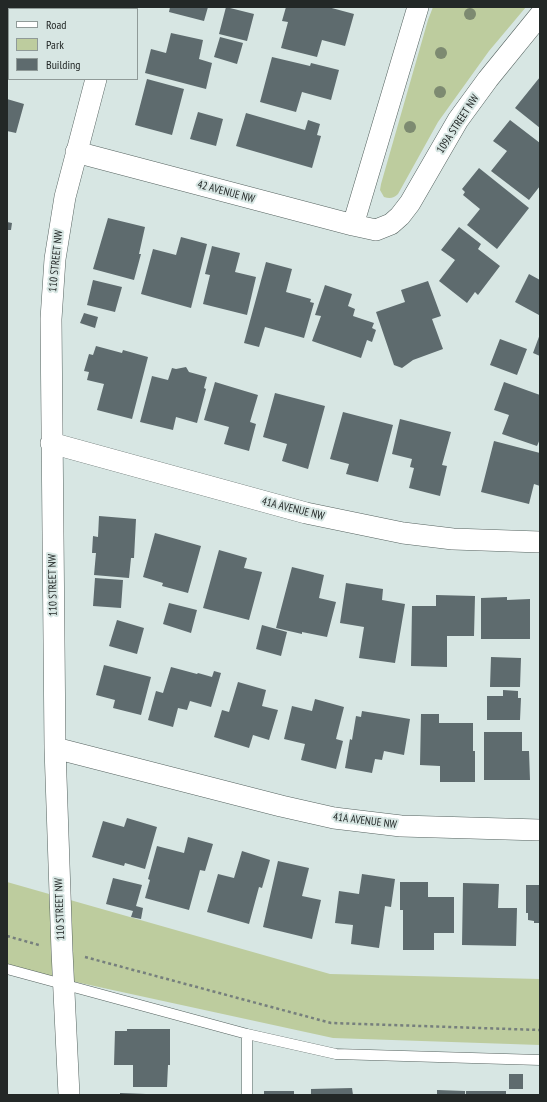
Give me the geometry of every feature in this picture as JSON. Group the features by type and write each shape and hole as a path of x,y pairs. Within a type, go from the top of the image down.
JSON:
{"street":[{"path":"353,225 418,7"},
{"name":"109A STREET NW","path":"376,230 391,224 400,216 410,203 458,120 488,79 540,14"},
{"name":"110 STREET NW","path":"69,1095 63,984 55,748 51,319 52,290 65,197 96,80"},
{"name":"42 AVENUE NW","path":"76,152 376,230"},
{"name":"41A AVENUE NW","path":"51,443 306,513 403,533 453,539 540,542"},
{"name":"41A AVENUE NW","path":"55,748 334,818 401,826 540,830"}],"lane":[{"path":"7,969 247,1034 336,1054 540,1060"},
{"path":"247,1034 247,1095"}],"path":[{"path":"7,936 331,1023 540,1030"}],"green space":[{"path":"433,7 526,7 489,51 438,122 398,194 392,198 386,198 380,190 381,184"},
{"path":"7,882 330,974 540,979 540,1045 333,1038 7,967"}],"building":[{"path":"7,7 49,7 8,8 7,29"},
{"path":"170,7 208,7 204,21 169,12"},
{"path":"226,7 254,14 247,41 219,34"},
{"path":"286,7 328,7 354,14 345,46 322,40 317,57 281,48 288,22 282,21"},
{"path":"171,33 203,40 199,59 212,63 206,89 145,73 151,49 166,53"},
{"path":"220,37 243,43 237,64 214,57"},
{"path":"7,39 8,39 8,70"},
{"path":"272,57 310,66 311,63 339,70 331,100 302,92 296,112 260,102"},
{"path":"540,77 540,128 515,108"},
{"path":"147,79 184,89 172,135 135,125"},
{"path":"7,99 24,104 16,133 7,131"},
{"path":"198,112 223,119 216,146 190,139"},
{"path":"246,113 305,130 308,120 320,124 317,135 321,136 312,168 236,146"},
{"path":"510,120 540,143 540,186 529,200 491,171 507,151 493,141"},
{"path":"479,168 529,208 497,249 467,225 480,209 463,195 465,192 462,189"},
{"path":"108,218 145,227 139,254 141,254 134,280 93,269"},
{"path":"7,222 12,223 11,230 7,230"},
{"path":"459,227 481,244 478,249 500,266 478,295 475,292 467,303 439,281 455,260 441,250"},
{"path":"181,237 207,244 191,308 141,294 153,249 176,255"},
{"path":"212,246 240,253 235,272 256,277 247,315 203,304 210,275 205,274"},
{"path":"266,262 292,269 286,292 311,299 310,302 314,303 304,338 265,327 259,347 244,343"},
{"path":"529,274 540,280 539,315 515,302"},
{"path":"93,280 122,287 115,312 87,305"},
{"path":"428,281 441,316 432,319 443,349 413,360 402,368 394,365 376,312 405,302 401,290"},
{"path":"325,285 352,294 348,306 355,309 353,316 374,323 372,328 376,330 372,342 367,340 361,358 312,341 321,316 315,315"},
{"path":"84,313 98,317 95,328 80,323"},
{"path":"540,334 540,356 533,353"},
{"path":"500,339 527,349 517,375 490,365"},
{"path":"96,346 122,353 123,350 148,357 132,419 97,410 104,384 87,380 89,372 84,371 89,354 93,355"},
{"path":"186,367 189,372 207,377 204,388 206,389 197,423 176,417 173,430 140,422 152,376 168,380 172,368 176,369"},
{"path":"215,382 258,395 250,422 256,424 249,451 224,444 229,427 204,420"},
{"path":"504,382 540,395 540,439 537,446 502,434 509,415 494,410"},
{"path":"275,393 325,406 308,469 282,461 287,444 263,437"},
{"path":"343,412 393,425 378,482 346,474 349,464 330,459"},
{"path":"400,419 451,432 442,465 447,466 440,496 409,488 414,468 410,467 412,459 392,454"},
{"path":"494,441 540,453 540,486 534,484 529,504 481,492"},
{"path":"99,516 136,519 134,558 131,558 129,578 94,575 96,553 92,553 93,536 98,537"},
{"path":"155,533 201,546 188,593 162,586 163,583 143,577"},
{"path":"219,550 247,558 244,568 262,572 249,620 203,608"},
{"path":"292,567 324,575 319,598 336,602 327,637 302,632 302,634 276,628"},
{"path":"95,578 123,580 121,608 93,606"},
{"path":"346,583 383,589 382,600 405,604 395,663 359,658 364,627 340,623"},
{"path":"436,595 475,596 474,636 447,636 447,667 411,666 412,606 436,606"},
{"path":"507,597 507,600 530,599 530,639 481,639 481,598"},
{"path":"169,603 197,610 191,633 163,624"},
{"path":"117,620 144,628 137,654 109,646"},
{"path":"262,625 287,632 281,656 256,649"},
{"path":"491,657 521,658 520,687 490,687"},
{"path":"104,665 151,677 141,715 113,708 115,700 96,695"},
{"path":"171,667 212,677 214,671 221,673 211,707 190,701 187,710 178,708 173,727 148,720 156,691 163,693"},
{"path":"238,682 266,690 262,706 278,710 269,740 253,735 249,748 214,737 222,710 229,712"},
{"path":"503,690 518,691 518,698 521,698 520,720 487,720 487,696 503,696"},
{"path":"315,699 344,707 336,739 343,741 336,769 301,760 305,744 284,739 292,706 312,711"},
{"path":"362,711 410,719 404,755 384,751 382,760 375,759 372,773 345,768 356,716 361,717"},
{"path":"421,714 439,714 439,723 473,723 475,782 440,782 440,766 420,765"},
{"path":"484,732 522,732 522,751 529,751 530,780 484,780"},
{"path":"127,818 157,827 145,869 125,863 124,866 92,857 103,821 124,827"},
{"path":"188,837 213,844 205,871 200,870 189,910 145,898 150,880 148,879 157,846 184,853"},
{"path":"242,851 270,860 262,888 259,887 249,924 207,912 218,874 234,878"},
{"path":"278,861 309,868 302,896 321,900 312,939 263,927"},
{"path":"362,874 395,879 391,907 385,906 379,948 351,944 353,925 335,923 339,891 359,894"},
{"path":"113,878 142,885 136,906 143,908 141,919 131,917 133,911 106,904"},
{"path":"400,882 428,882 428,897 454,897 454,933 434,933 434,950 403,950 403,910 400,910"},
{"path":"463,883 499,884 498,908 517,908 516,946 462,945"},
{"path":"526,885 540,885 540,923 534,923 534,921 528,920 528,913 526,913"},
{"path":"127,1029 170,1029 170,1065 168,1065 167,1087 133,1087 133,1065 114,1065 115,1031 127,1031"},
{"path":"509,1074 523,1074 523,1089 509,1089"},
{"path":"352,1088 353,1095 311,1095 311,1089"},
{"path":"437,1090 465,1091 465,1095 437,1095"},
{"path":"264,1091 294,1091 294,1095 264,1095"},
{"path":"466,1091 506,1091 506,1095 466,1095"},
{"path":"120,1093 146,1094 146,1095 120,1095"}]}
